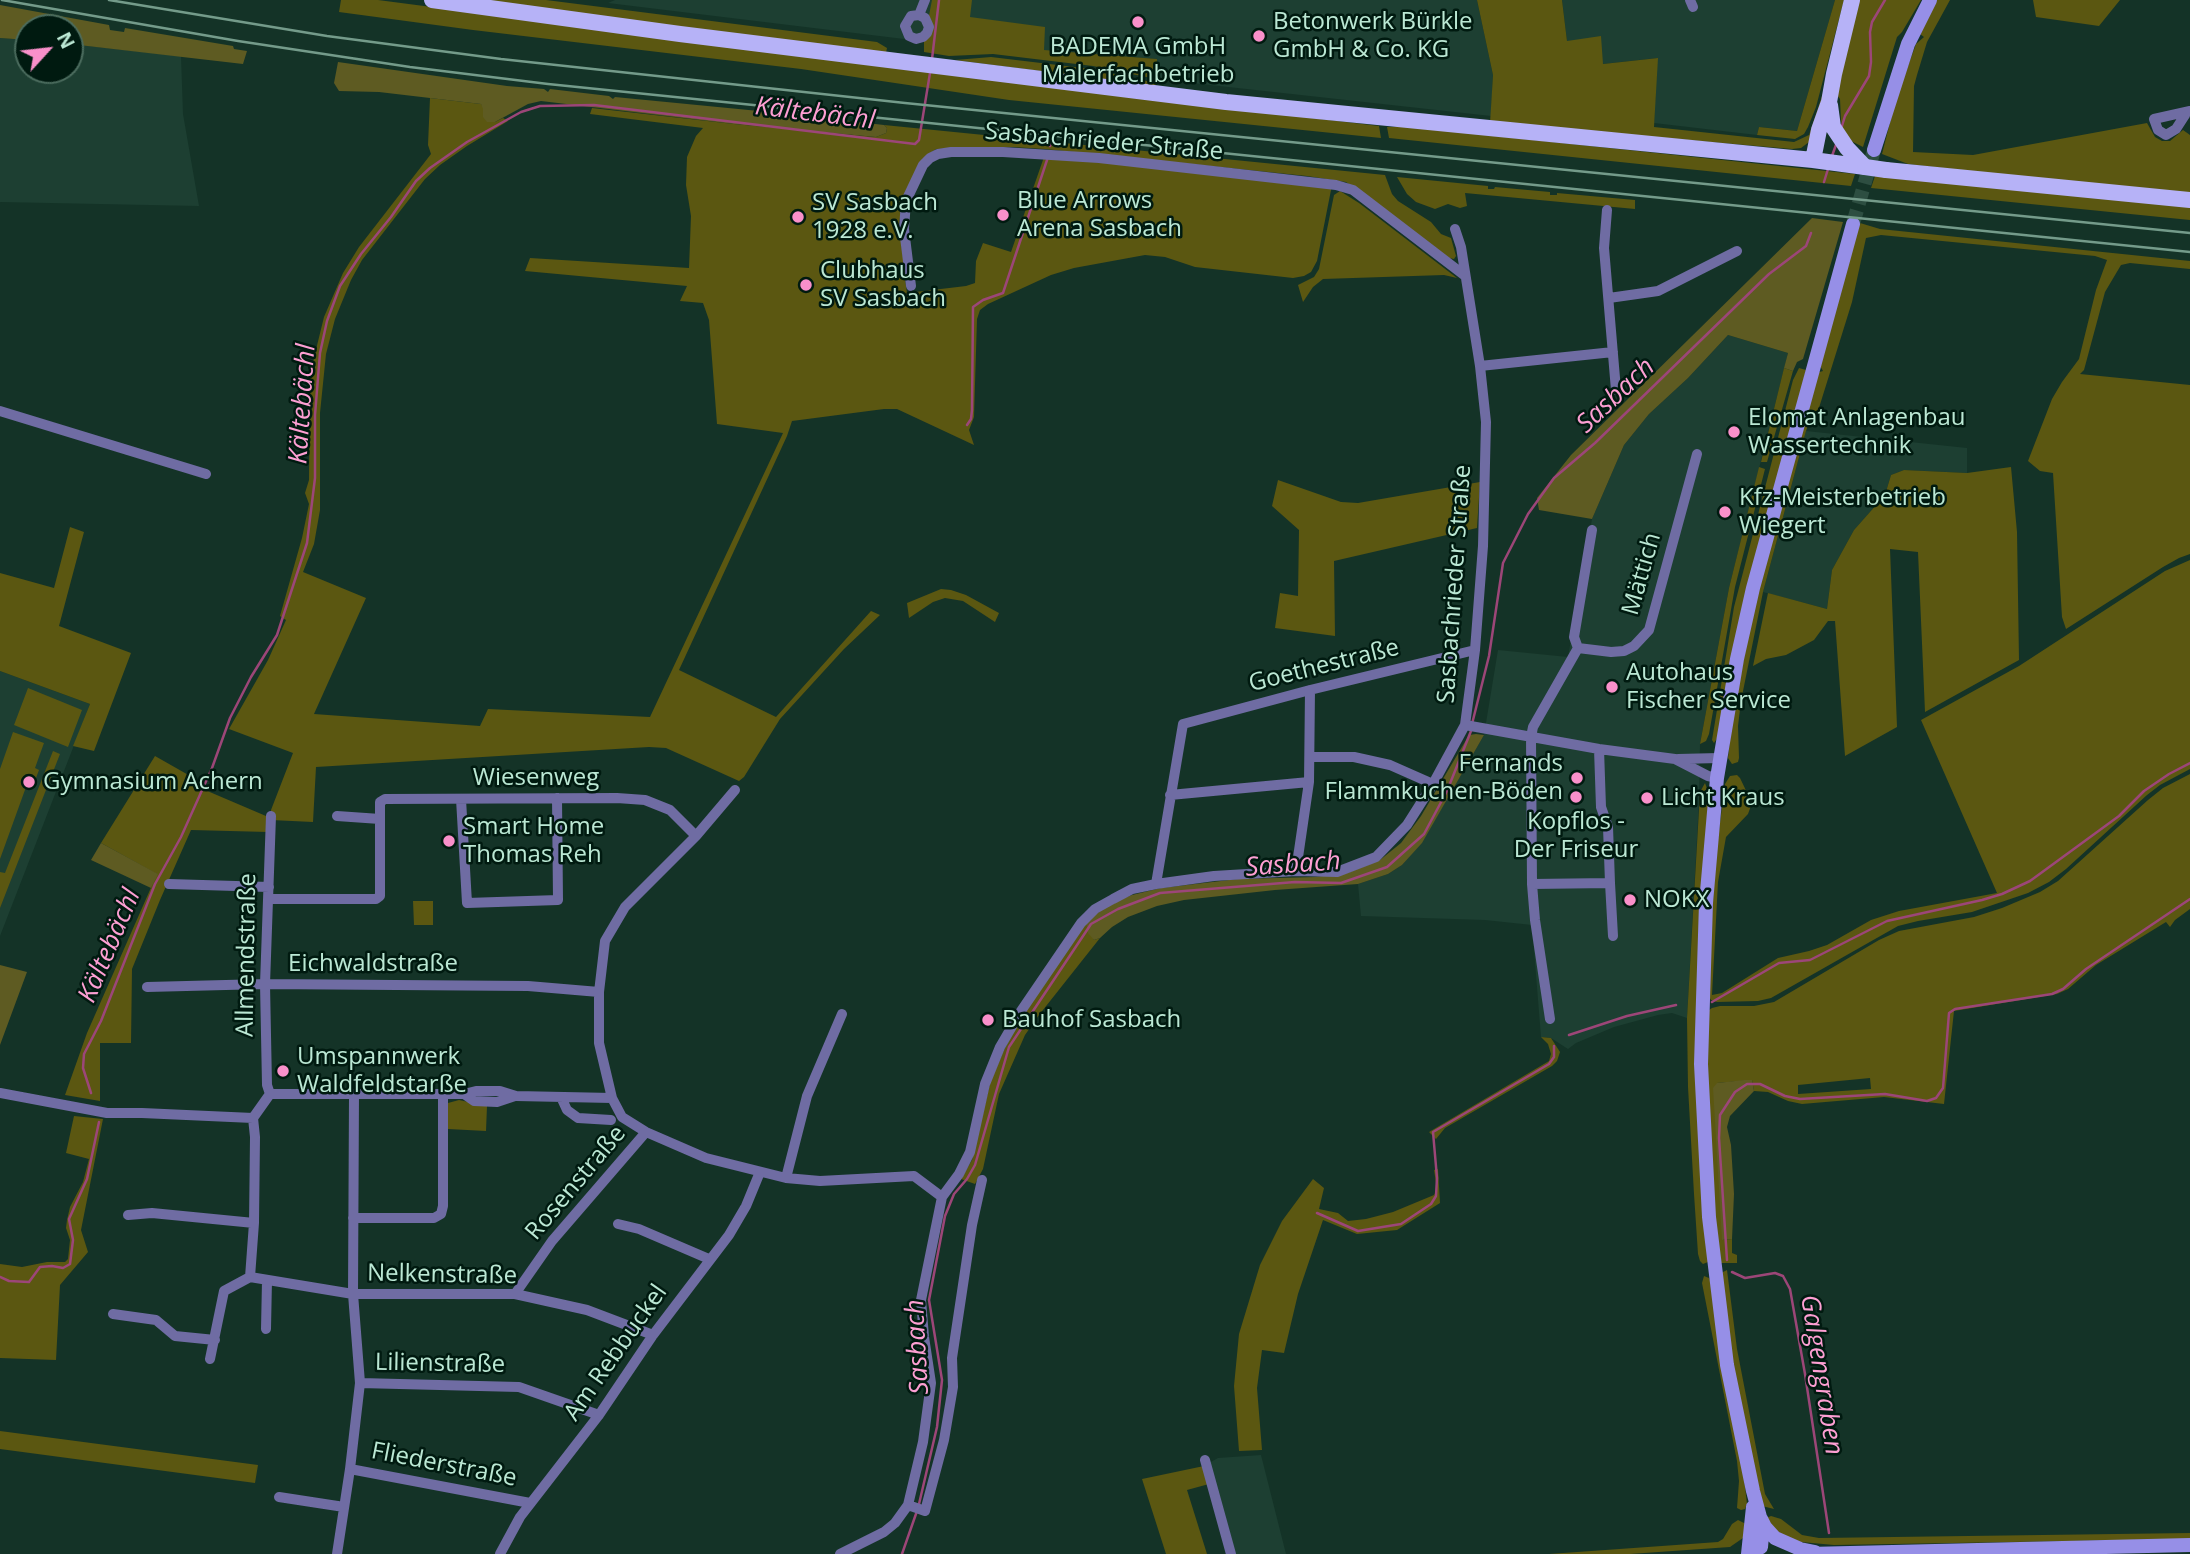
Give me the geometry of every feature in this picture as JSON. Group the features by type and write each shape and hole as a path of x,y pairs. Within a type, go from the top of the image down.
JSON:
{"main road":[{"path":"432,0 680,34 1226,102 2190,200"},
{"path":"1821,162 1819,130 1829,102 1852,0"},
{"path":"1829,102 1834,129 1865,167"},
{"path":"1821,162 1834,129"}],"street":[{"path":"919,15 925,0"},
{"path":"1874,150 1908,44 1930,0"},
{"name":"Sasbachrieder Straße","path":"911,286 904,229 906,201 923,165 938,154 951,152 1003,152 1099,159 1336,185 1353,190 1464,275"},
{"path":"1607,210 1604,248 1616,390"},
{"path":"1827,1554 1800,1549 1775,1538 1760,1517 1752,1492 1727,1365 1716,1282 1709,1217 1701,1064 1706,903 1719,758 1753,588 1853,224"},
{"name":"Sasbachrieder Straße","path":"839,1554 884,1532 914,1507 931,1383 921,1300 942,1197 959,1174 970,1152 985,1084 1000,1046 1081,923 1094,909 1132,890 1156,884 1214,876 1296,871 1337,872 1376,857 1407,825 1467,725 1483,546 1486,422 1461,247 1455,229"},
{"path":"1609,298 1658,291 1737,251"},
{"path":"1480,366 1614,352"},
{"path":"0,411 206,474"},
{"name":"Mättich","path":"1578,648 1624,651 1634,646 1649,629 1697,454"},
{"path":"1550,1019 1532,884 1531,737 1533,727 1578,648 1574,637 1592,530"},
{"name":"Goethestraße","path":"1170,795 1183,724 1475,650"},
{"path":"1296,871 1311,757 1310,690"},
{"path":"1467,725 1599,749 1675,759 1719,758"},
{"path":"1599,749 1601,807 1608,827 1613,936"},
{"path":"1311,757 1354,757 1390,765 1433,784"},
{"path":"1675,759 1717,778"},
{"path":"1156,884 1170,795 1309,782"},
{"path":"735,790 696,836 623,911 605,941 599,992 599,1043 612,1098 622,1116 646,1132 706,1158 786,1178 820,1181 914,1176 942,1197"},
{"path":"461,799 467,903 558,901 558,798"},
{"name":"Wiesenweg","path":"380,819 380,802 385,799 617,798 645,800 670,810 696,836"},
{"path":"268,899 376,899 380,896 380,819 337,816"},
{"name":"Allmendstraße","path":"270,1094 265,985 271,817"},
{"path":"1532,884 1610,883"},
{"path":"169,884 269,887"},
{"name":"Eichwaldstraße","path":"147,986 528,986 599,992"},
{"path":"786,1178 807,1096 842,1014"},
{"path":"210,1359 224,1291 250,1278 254,1223 253,1118 270,1094 464,1094 500,1091 516,1096 612,1098"},
{"path":"0,1093 107,1113 253,1118"},
{"path":"337,1554 360,1383 353,1294 354,1094"},
{"path":"353,1218 434,1218 441,1214 443,1094"},
{"path":"561,1097 567,1110 578,1118 611,1120"},
{"name":"Rosenstraße","path":"515,1294 552,1241 646,1132"},
{"name":"Am Rebbuckel","path":"500,1554 530,1503 598,1415 653,1335 729,1235 746,1206 760,1172"},
{"path":"914,1507 925,1511 944,1440 953,1387 952,1357 972,1225 982,1180"},
{"path":"128,1215 152,1213 254,1223"},
{"path":"618,1224 639,1229 709,1259"},
{"name":"Nelkenstraße","path":"250,1278 353,1294 515,1294 587,1310 653,1335"},
{"path":"266,1329 267,1280"},
{"path":"113,1314 156,1321 175,1336 215,1340"},
{"name":"Lilienstraße","path":"360,1383 519,1387 598,1415"},
{"path":"1206,1460 1231,1554"},
{"name":"Fliederstraße","path":"350,1469 530,1503"},
{"path":"1749,1554 1752,1492"},
{"path":"279,1497 344,1507"},
{"path":"1749,1554 1760,1547 1760,1517"},
{"path":"1808,1554 2190,1545"}],"shaded area":[{"path":"341,0 378,0 953,75 1379,126 1381,138 1009,100 801,69 473,30 339,12"},
{"path":"461,0 546,0 877,42 887,48 886,53"},
{"path":"615,0 1477,0 1493,75 1491,116 1156,79 1157,59 937,43 608,3"},
{"path":"932,0 972,0 970,17 1045,27 1044,50 1157,59 1156,79 1093,66 993,54 949,56 924,52"},
{"path":"1477,0 1562,0 1567,41 1601,36 1603,64 1658,58 1654,127 1794,142 1809,135 1826,84 1813,139 1801,148 1792,149 1490,123 1493,75"},
{"path":"1562,0 1835,0 1797,131 1759,127 1757,135 1654,123 1657,58 1603,64 1567,41"},
{"path":"1835,0 1844,0 1816,107 1804,134 1795,139 1757,135 1759,127 1797,131"},
{"path":"1857,0 1921,0 1897,37 1863,147 1851,141 1844,132 1840,99 1837,95"},
{"path":"1937,0 1950,0 1927,42 1914,86 1913,152 1973,155 2147,123 2155,137 2162,141 2170,141 2183,130 2190,135 2190,194 1908,164 1882,154 1896,99 1916,44 1924,37 1920,34 1921,30"},
{"path":"2033,0 2120,0 2099,26 2036,17"},
{"path":"0,5 49,14 14,14 14,39 0,38"},
{"path":"84,20 109,25 110,30 124,32 125,28 233,46 234,49 247,51 243,64 84,46"},
{"path":"0,38 14,39 14,84 84,84 84,46 181,56 183,114 199,206 0,202"},
{"path":"991,57 1091,69 1156,83 1155,86 955,60"},
{"path":"338,62 544,89 548,92 550,89 609,96 613,99 615,97 800,115 806,119 807,116 884,125 887,128 886,133 876,137 734,124 541,101 528,104 495,122 487,122 483,117 481,104 379,92 339,91 334,83"},
{"path":"430,98 481,104 495,122 503,118 508,121 467,146 425,179 362,260 335,319 326,354 320,413 320,510 314,544 303,572 366,598 314,714 480,726 488,709 650,717 783,433 717,424 709,320 703,303 680,301 687,286 525,271 530,258 689,268 691,216 686,185 687,157 696,136 703,128 590,114 592,108 876,137 886,133 887,128 884,125 1385,175 1392,194 1398,201 1431,222 1441,234 1451,238 1456,256 1454,259 1449,258 1346,182 1045,149 936,149 926,156 902,202 899,225 904,264 892,271 893,278 905,279 907,293 975,283 976,261 983,243 1011,252 1044,157 1332,185 1317,261 1311,272 1304,276 1293,278 1195,267 1165,257 1145,255 1051,275 988,304 980,310 977,319 974,417 969,430 974,445 897,409 792,421 679,670 776,717 871,611 880,615 844,649 780,719 739,781 666,748 649,747 316,767 313,822 271,820 271,810 293,753 229,729 268,660 286,620 280,616 309,504 305,493 309,480 310,374 324,317 343,273 359,247 431,154 428,145"},
{"path":"1387,127 1410,127 1855,174 1851,186 1389,138"},
{"path":"1875,176 2190,206 2190,220 1871,188"},
{"path":"1397,177 1488,186 1488,189 1495,187 1550,192 1550,195 1557,193 1635,200 1635,209 1465,193 1467,206 1460,208 1448,204 1435,209 1416,202 1407,194"},
{"path":"1340,191 1457,278 1444,275 1323,279 1313,287 1303,302 1298,285 1314,277 1319,269 1334,195"},
{"path":"1812,218 1843,222 1803,359 1797,362 1793,371 1784,368 1788,353 1728,335 1688,378 1649,414 1624,445 1592,519 1539,510 1537,498 1571,455"},
{"path":"1860,223 1880,229 2190,261 2190,269 2130,263 2121,265 2105,292 2084,370 2080,374 2190,385 2190,554 2163,567 2066,629 2062,617 2053,473 2040,471 2028,461 2052,399 2079,359 2096,290 2107,260 2095,256 1881,235 1866,238 1852,302 1818,411 1813,412 1806,431 1763,592 1741,701 1738,726 1739,758 1738,762 1732,764 1728,758 1732,722 1754,603 1816,373 1823,371 1819,364"},
{"path":"1728,335 1788,353 1729,588 1700,744 1687,1018 1672,1013 1658,1015 1614,1027 1568,1049 1551,1038 1541,1037 1532,925 1485,920 1361,916 1358,884 1388,874 1402,865 1422,842 1484,735 1498,650 1568,657 1592,519 1624,445 1649,414 1688,378"},
{"path":"1784,368 1793,371 1767,462 1761,462"},
{"path":"1799,368 1806,370 1718,737 1714,743 1712,740 1734,607 1793,380"},
{"path":"1806,431 1967,448 1967,473 1904,470 1891,475 1885,495 1854,530 1832,570 1827,609 1763,592"},
{"path":"1759,467 1765,469 1735,587 1709,734 1706,741 1700,744 1729,588"},
{"path":"2011,467 2017,532 2019,660 1925,712 1918,552 1890,549 1897,727 1845,756 1835,621 1828,621 1814,640 1786,655 1766,659 1753,666 1768,593 1827,609 1832,570 1854,530 1885,495 1891,475 1904,470 1967,473"},
{"path":"1278,480 1341,502 1358,503 1480,482 1477,528 1334,561 1335,636 1275,628 1280,593 1298,596 1299,530 1272,506"},
{"path":"70,527 84,532 59,626 131,653 94,751 73,746 90,704 0,671 0,573 54,588"},
{"path":"2190,560 2190,769 2160,785 2066,869 2028,893 1972,912 1898,926 1771,998 1758,1001 1711,1000 1707,994 1716,854 1725,784 1730,776 1737,775 1740,778 1752,803 1748,814 1726,837 1718,882 1712,995 1722,993 1778,958 1827,945 1871,920 1899,911 1997,893 1921,720 2019,666 2165,571"},
{"path":"941,589 966,595 999,613 995,622 963,601 945,598 933,602 909,618 907,603"},
{"name":"Gymnasium Achern","path":"0,671 90,704 0,936"},
{"path":"28,688 82,710 68,747 14,725"},
{"path":"13,732 44,743 35,768 39,770 36,778 30,776 0,859 0,769"},
{"path":"1469,735 1484,735 1422,843 1402,865 1388,874 1358,884 1184,900 1157,906 1128,917 1100,938 1094,940 1088,933 1086,922 1110,903 1132,895 1161,888 1238,879 1315,877 1347,873 1380,860 1401,843 1421,816"},
{"path":"53,751 60,754 0,908 0,872 5,873"},
{"path":"155,756 199,781 198,787 266,816 269,819 268,832 191,830 132,969 131,1043 100,1043 100,1101 65,1095 87,1033 157,874 101,843"},
{"path":"2190,774 2190,909 2170,927 2166,922 2096,965 2068,989 2057,994 1954,1011 1944,1104 1884,1097 1802,1104 1768,1092 1754,1091 1752,1080 1717,1083 1723,1240 1732,1239 1732,1253 1737,1255 1737,1263 1721,1263 1707,1132 1706,1012 1720,1006 1754,1006 1774,1002 1899,931 1974,917 2040,892 2058,881 2163,788","holes":["1870,1078 1871,1089 1798,1094 1798,1085"]},
{"path":"1705,783 1709,794 1702,889 1708,1262 1703,1264 1698,1254 1694,1194 1687,1018 1700,792"},
{"path":"101,843 158,874 151,888 91,860"},
{"path":"413,901 433,901 433,925 414,925"},
{"path":"1086,922 1094,940 1100,938 1025,1035 999,1094 983,1169 975,1184 961,1179 972,1160 990,1083 1004,1050 1020,1018"},
{"path":"0,965 27,972 0,1045"},
{"path":"1541,1037 1551,1038 1560,1052 1552,1066 1445,1128 1436,1139 1429,1132 1549,1061 1551,1054 1548,1044"},
{"path":"1752,1080 1754,1091 1730,1116 1727,1127 1731,1145 1734,1194 1732,1239 1722,1240 1713,1088 1717,1083"},
{"path":"459,1100 487,1106 486,1131 448,1129 448,1103"},
{"path":"74,1116 103,1119 81,1230 88,1252 60,1285 56,1360 0,1358 0,1264 22,1267 65,1262 68,1259 70,1240 66,1228 67,1220 70,1207 83,1182 89,1159 66,1153"},
{"path":"1438,1169 1440,1203 1397,1230 1357,1234 1323,1220 1298,1294 1284,1353 1262,1350 1257,1388 1262,1450 1239,1451 1234,1386 1239,1334 1260,1265 1282,1221 1313,1179 1324,1188 1319,1209 1338,1213 1348,1221 1393,1212 1434,1195 1437,1189 1434,1170"},
{"path":"1727,1270 1737,1349 1765,1494 1774,1509 1762,1506 1735,1378 1721,1273"},
{"path":"1704,1276 1711,1282 1744,1478 1747,1504 1745,1509 1741,1510 1737,1508 1737,1461 1702,1283"},
{"path":"0,1431 258,1465 255,1483 0,1449"},
{"path":"1261,1455 1286,1554 1233,1554 1209,1463 1218,1458"},
{"path":"1204,1466 1209,1484 1187,1490 1207,1554 1166,1554 1142,1479"},
{"path":"1771,1516 1781,1519 1802,1535 1819,1538 2190,1533 2190,1539 1834,1545 1782,1538 1766,1518"},
{"path":"1738,1520 1746,1524 1743,1538 1730,1547 1630,1554 1549,1554 1718,1542"}],"waterway":[{"path":"932,59 939,0"},
{"path":"1841,129 1845,116 1869,76 1872,22 1885,0"},
{"name":"Kältebächl","path":"91,1093 83,1068 84,1054 101,1021 155,884 181,837 212,768 230,718 277,635 307,543 315,478 315,415 320,353 327,321 340,286 416,181 467,142 521,112 540,106 594,105 915,144 919,140 930,73"},
{"path":"1050,146 1052,139"},
{"path":"1832,156 1837,142"},
{"path":"967,425 972,410 973,307 983,300 1003,293 1048,157"},
{"path":"1824,182 1828,169"},
{"name":"Sasbach","path":"1472,724 1489,656 1503,563 1528,514 1554,478 1595,443 1769,274 1806,246 1811,233"},
{"name":"Sasbach","path":"919,1504 937,1427 942,1380 929,1300 945,1216 954,1194 975,1165 1009,1047 1091,924 1118,909 1160,893 1295,882 1341,883 1387,867 1424,834 1447,791 1471,731"},
{"path":"1712,1002 1779,963 1810,960 1887,921 1982,900 2030,881 2119,816 2144,791 2190,763"},
{"name":"Galgengraben","path":"1727,1260 1719,1138 1720,1115 1735,1092 1747,1084 1760,1084 1785,1096 1800,1099 1885,1094 1927,1101 1936,1098 1943,1088 1949,1013 1955,1009 2052,994 2063,989 2086,969 2190,899"},
{"path":"1569,1035 1627,1016 1676,1005"},
{"path":"1317,1213 1358,1231 1401,1224 1431,1204 1436,1196 1437,1178 1433,1132 1549,1064 1554,1057 1554,1046"},
{"name":"Kältebächl","path":"0,1277 9,1281 29,1282 40,1267 63,1268 70,1264 73,1240 69,1219 87,1179 99,1122"},
{"name":"Galgengraben","path":"1732,1272 1745,1278 1775,1273 1783,1276 1790,1289 1829,1533"},
{"name":"Sasbach","path":"902,1554 917,1511"}],"tunnel":[{"path":"1853,224 1874,150"}],"railway":[{"path":"2,0 238,41 410,67 548,84 2190,252"},
{"path":"109,0 327,36 501,59 905,103 2190,233"}],"place":[{"name":"BADEMA GmbH Malerfachbetrieb","path":"1138,22"},
{"name":"Betonwerk Bürkle GmbH & Co. KG","path":"1259,36"},
{"name":"Blue Arrows Arena Sasbach","path":"1003,215"},
{"name":"SV Sasbach 1928 e.V.","path":"798,217"},
{"name":"Clubhaus SV Sasbach","path":"806,285"},
{"name":"Elomat Anlagenbau Wassertechnik","path":"1734,432"},
{"name":"Kfz-Meisterbetrieb Wiegert","path":"1725,512"},
{"name":"Autohaus Fischer Service","path":"1612,687"},
{"name":"Fernands Flammkuchen-Böden","path":"1577,778"},
{"name":"Gymnasium Achern","path":"29,782"},
{"name":"Kopflos - Der Friseur","path":"1576,797"},
{"name":"Licht Kraus","path":"1647,798"},
{"name":"Smart Home Thomas Reh","path":"449,841"},
{"name":"NOKX","path":"1630,900"},
{"name":"Bauhof Sasbach","path":"988,1020"},
{"name":"Umspannwerk Waldfeldstarße","path":"283,1071"}]}
